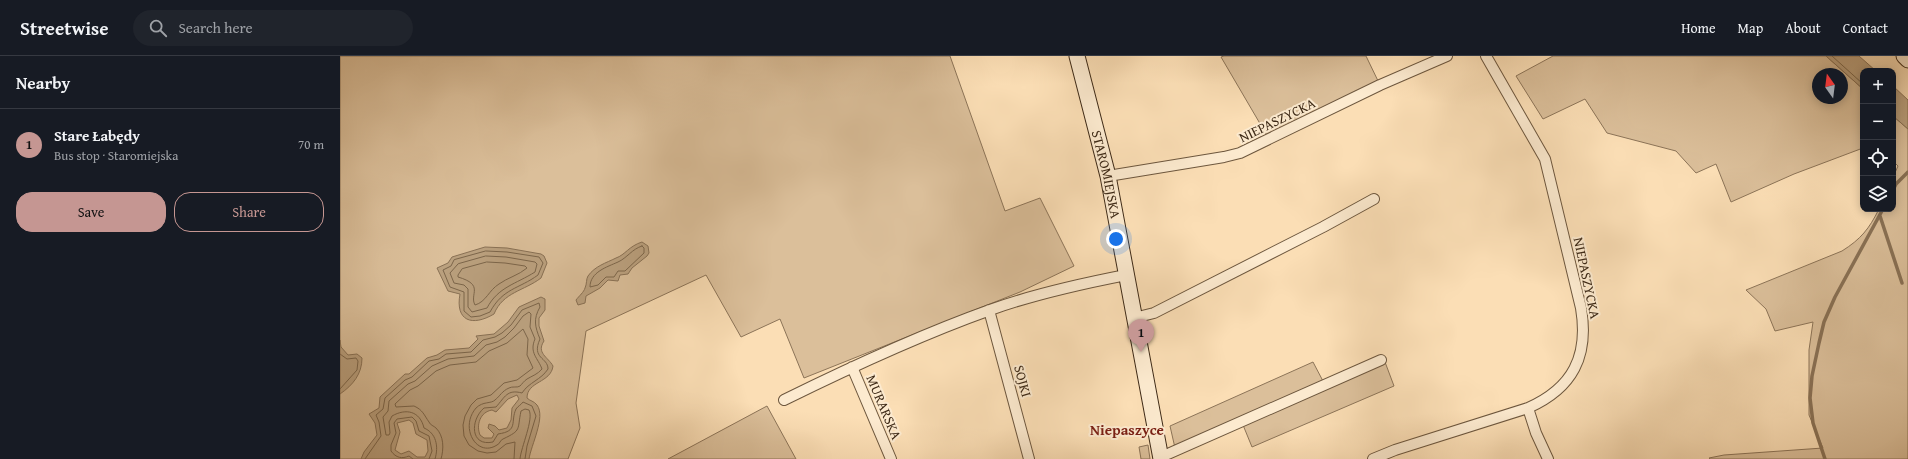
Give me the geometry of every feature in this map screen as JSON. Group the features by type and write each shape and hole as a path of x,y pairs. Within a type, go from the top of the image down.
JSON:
{"street":[{"name":"STAROMIEJSKA","path":"1077,56 1108,176 1161,458"},
{"name":"NIEPASZYCKA","path":"1108,176 1240,153 1380,85 1447,56"},
{"name":"NIEPASZYCKA","path":"1373,459 1396,450 1528,408 1544,401 1558,390 1573,374 1584,328 1545,158 1486,56"},
{"path":"1904,56 1908,60"},
{"path":"1134,318 1154,313 1324,227 1374,199"},
{"path":"784,400 852,367 989,310 1056,289 1126,275"},
{"name":"SOJKI","path":"989,310 1030,459"},
{"path":"1161,458 1381,360"},
{"name":"MURARSKA","path":"852,367 891,459"},
{"path":"1528,408 1536,433 1548,459"}],"shaded area":[{"path":"340,56 950,56 1005,211 1040,198 1074,266 1020,292 804,378 780,319 741,337 706,275 586,331 576,403 580,428 568,459 340,459"},
{"path":"1366,56 1380,85 1269,139 1221,57"},
{"path":"1553,56 1826,56 1839,68 1812,68 1812,104 1848,104 1848,76 1860,86 1860,149 1794,174 1731,202 1716,164 1696,173 1676,151 1607,133 1585,99 1543,119 1516,76"},
{"path":"1896,119 1908,129 1908,459 1710,459 1709,458 1724,455 1823,448 1809,415 1809,350 1813,322 1775,331 1766,309 1746,290 1842,251 1864,233 1877,212 1896,212 1896,170 1898,166 1896,164"},
{"path":"1313,362 1324,383 1175,448 1170,426"},
{"path":"1385,362 1394,386 1252,447 1243,425"},
{"path":"767,406 796,459 668,459"},
{"path":"1148,445 1150,459 1141,459 1139,447"}],"water":[{"path":"1826,56 1859,56 1873,68 1860,68 1860,86 1848,76 1848,68 1839,68"},
{"path":"1896,89 1908,100 1908,129 1896,119"},
{"path":"642,242 648,246 649,253 647,256 632,268 628,274 620,275 618,281 608,280 600,288 586,296 585,303 578,305 576,300 584,290 587,277 597,267 619,257"},
{"path":"485,247 507,248 541,254 544,256 547,263 541,278 508,296 494,314 486,318 472,321 463,316 460,310 460,294 448,291 437,268 448,263 452,257"},
{"path":"541,297 545,299 545,310 539,318 539,326 544,341 541,349 553,366 548,376 531,388 528,392 527,398 537,405 540,417 529,459 361,459 364,452 377,435 375,423 369,414 379,408 380,397 405,374 409,374 427,358 437,355 445,350 469,348 478,339 476,336 494,334 508,322 519,307","holes":["517,395 519,399 512,408 511,420 507,428 499,430 495,426 489,424 488,428 494,434 492,438 484,438 480,435 478,427 484,413 492,410 496,412 508,399","409,420 413,423 416,434 427,440 428,451 425,457 417,457 409,451 401,454 395,450 400,432 397,423"]},
{"path":"340,340 341,347 348,355 357,354 362,358 362,364 356,379 340,394"}],"waterway":[{"path":"1896,184 1908,172"},
{"path":"1825,459 1813,423 1810,398 1812,376 1819,343 1824,322 1835,297 1881,212"},
{"path":"1880,216 1902,283"}],"place":[{"name":"Stare Łabędy","path":"1141,352"}],"district":[{"name":"Niepaszyce","path":"1127,429"}]}
